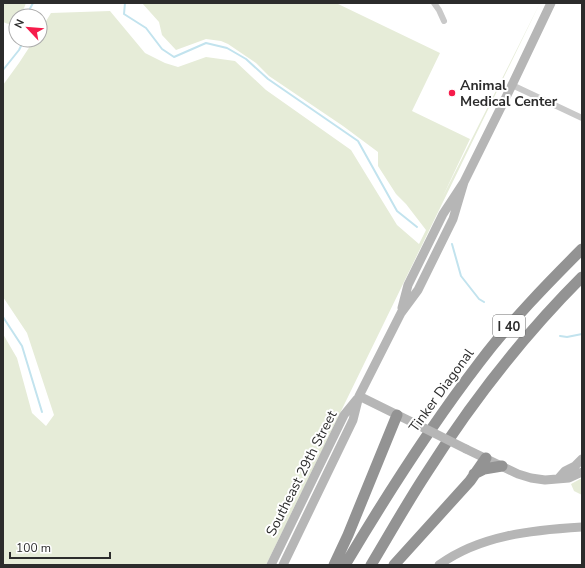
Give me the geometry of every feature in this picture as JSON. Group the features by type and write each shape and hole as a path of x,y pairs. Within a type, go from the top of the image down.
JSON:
{"highway":[{"name":"Tinker Diagonal","path":"345,565 416,452 479,363 507,328 582,248"},
{"name":"I 40","path":"371,565 425,474 490,382 548,313 582,277"},
{"path":"334,565 348,535 397,415"},
{"path":"394,565 474,474 486,458"},
{"path":"474,474 484,469 502,466"}],"main road":[{"name":"Southeast 29th Street","path":"283,565 353,420 360,396 401,313 408,286 443,214 464,182 551,3"},
{"name":"Southeast 29th Street","path":"271,565 344,415 360,396"},
{"path":"360,396 518,474 545,480 569,478 582,472"},
{"path":"558,479 565,471 575,466 582,460"},
{"path":"439,565 476,545 509,536 552,529 582,527"}],"street":[{"path":"434,3 444,21"},
{"path":"512,85 582,118"}],"green space":[{"path":"3,3 26,3 24,8 8,8 8,24 3,22"},
{"path":"142,3 336,3 440,53 412,111 470,139 443,196 540,3 266,565 3,565 3,334 17,358 32,413 46,426 54,415 27,333 3,297 3,85 29,48 48,48 48,18 51,13 110,11 145,53 165,63 178,67 206,57 235,61 266,90 351,150 397,225 419,244 426,230 406,204 396,194 378,166 378,152 343,126 269,76 256,63 228,44 221,41 206,39 176,50 162,35 159,22"},
{"path":"582,478 582,495 574,491 571,484"}],"waterway":[{"path":"30,8 33,3"},
{"path":"125,3 124,14 146,28 162,49 174,57 206,43 227,48 246,59 268,79 358,141 397,211 417,227"},
{"path":"3,70 20,48"},
{"path":"452,244 461,276 479,299 484,302"},
{"path":"3,317 22,346 42,412"},
{"path":"560,336 567,337 582,334"}],"place":[{"name":"Animal Medical Center","path":"452,93"}]}
